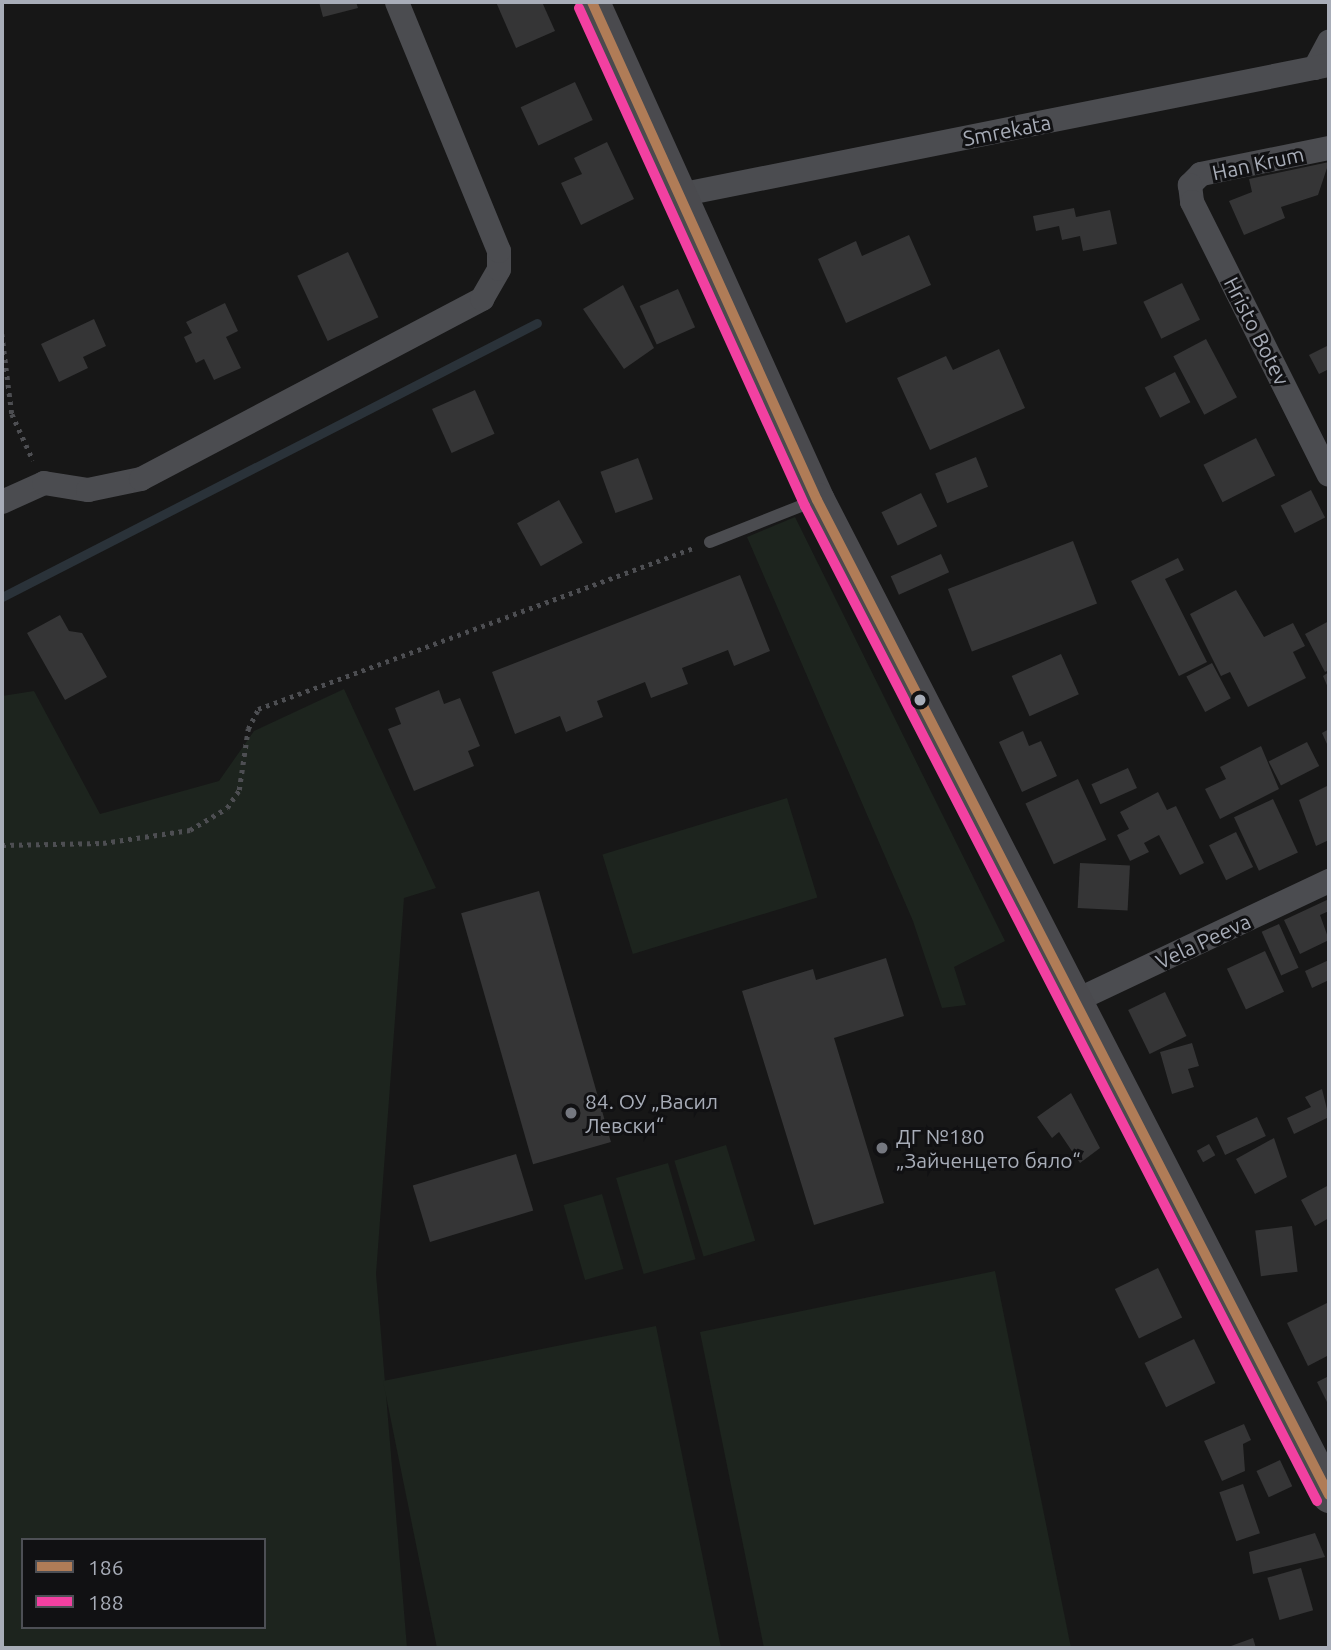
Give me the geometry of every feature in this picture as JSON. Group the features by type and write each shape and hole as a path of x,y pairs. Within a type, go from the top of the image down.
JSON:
{"street":[{"path":"2,502 44,483 88,490 141,479 467,309 493,285 499,251 397,2"},
{"path":"592,2 684,194 817,500 1077,1000 1329,1495"},
{"path":"1322,67 1329,42"},
{"name":"Smrekata","path":"684,194 1322,67"},
{"name":"Han Krum","path":"1190,185 1200,174 1329,148"},
{"name":"Hristo Botev","path":"1190,185 1192,202 1329,475"},
{"name":"Vela Peeva","path":"1077,1000 1329,881"}],"lane":[{"path":"710,542 817,500"}],"path":[{"path":"2,334 12,414 44,483"},
{"path":"2,845 103,843 190,830 227,808 239,790 248,729 258,709 710,542"}],"shaded area":[{"path":"795,517 1005,941 954,967 966,1005 942,1008 913,921 747,537"},
{"path":"344,689 436,888 404,898 376,1274 407,1648 2,1648 2,696 34,691 100,814 219,781 254,731"},
{"path":"787,798 817,897 633,954 602,854"},
{"path":"726,1145 755,1241 704,1256 674,1161"},
{"path":"668,1163 696,1259 644,1274 616,1178"},
{"path":"602,1194 623,1269 585,1280 564,1205"},
{"path":"995,1271 1071,1648 764,1648 700,1332"},
{"path":"656,1326 721,1648 437,1648 383,1381"}],"building":[{"path":"319,2 356,2 358,8 323,17"},
{"path":"496,2 542,2 555,31 516,48"},
{"path":"575,82 593,120 538,145 521,107"},
{"path":"607,142 634,199 581,225 561,183 582,174 574,158"},
{"path":"1329,162 1318,195 1281,207 1285,218 1244,235 1229,201 1252,192 1249,179"},
{"path":"1074,208 1076,217 1110,210 1117,244 1083,251 1080,236 1062,240 1059,226 1036,231 1033,216"},
{"path":"909,235 931,285 846,323 818,259 856,241 862,256"},
{"path":"348,252 378,317 328,341 297,276"},
{"path":"1182,283 1200,320 1161,339 1143,302"},
{"path":"623,285 654,348 624,369 583,309"},
{"path":"678,289 695,327 657,344 640,306"},
{"path":"225,303 238,331 226,337 241,368 214,380 204,359 196,363 184,337 192,333 186,322"},
{"path":"94,319 106,346 83,357 88,368 59,382 41,344"},
{"path":"1206,339 1237,397 1204,415 1173,356"},
{"path":"1329,345 1329,369 1319,374 1309,355"},
{"path":"999,349 1025,408 930,450 897,378 946,356 953,370"},
{"path":"1175,372 1190,402 1160,418 1145,387"},
{"path":"475,390 495,434 452,453 432,409"},
{"path":"1256,438 1275,475 1222,502 1203,465"},
{"path":"976,457 988,487 947,503 935,473"},
{"path":"638,458 653,499 615,513 600,472"},
{"path":"1311,490 1325,518 1295,533 1281,505"},
{"path":"921,493 937,526 898,546 881,512"},
{"path":"559,500 583,543 541,566 517,523"},
{"path":"1073,541 1097,604 972,652 948,589"},
{"path":"941,554 949,572 899,595 891,576"},
{"path":"1178,558 1184,570 1165,579 1207,662 1179,676 1131,581"},
{"path":"740,575 770,651 734,666 728,650 682,668 688,684 651,698 645,682 597,701 603,717 566,732 560,716 515,734 492,672"},
{"path":"1236,590 1264,637 1293,623 1305,646 1293,652 1306,678 1248,707 1230,672 1221,676 1190,614"},
{"path":"60,615 69,631 82,633 107,677 65,700 27,633"},
{"path":"1329,621 1329,670 1325,672 1305,634"},
{"path":"1061,654 1079,694 1030,716 1012,676"},
{"path":"1212,663 1231,698 1205,712 1186,677"},
{"path":"1329,672 1329,690 1323,676"},
{"path":"439,690 444,704 460,698 480,746 468,751 474,766 414,791 388,729 401,724 395,708"},
{"path":"1329,729 1329,743 1327,744 1322,733"},
{"path":"1023,731 1029,746 1041,741 1057,776 1022,792 999,742"},
{"path":"1307,742 1319,766 1281,786 1269,762"},
{"path":"1261,746 1279,789 1220,819 1205,789 1226,779 1220,767"},
{"path":"1128,768 1137,788 1100,804 1091,784"},
{"path":"1078,779 1106,840 1054,864 1025,804"},
{"path":"1329,785 1329,840 1316,846 1299,800"},
{"path":"1158,792 1167,810 1176,806 1204,863 1180,875 1159,835 1144,843 1149,852 1130,861 1117,835 1129,829 1120,812"},
{"path":"1273,799 1298,852 1259,871 1234,817"},
{"path":"1236,832 1253,867 1226,880 1209,845"},
{"path":"1080,863 1130,866 1128,911 1078,908"},
{"path":"539,891 611,1142 533,1164 461,913"},
{"path":"1329,899 1329,911 1320,915 1329,940 1300,954 1284,920"},
{"path":"1279,924 1299,968 1281,976 1262,932"},
{"path":"1265,951 1284,992 1246,1010 1227,969"},
{"path":"886,958 904,1016 834,1038 884,1203 814,1225 742,991 813,969 816,980"},
{"path":"1329,960 1329,980 1312,988 1305,971"},
{"path":"1165,992 1186,1036 1150,1054 1128,1010"},
{"path":"1192,1043 1199,1066 1188,1069 1194,1087 1172,1094 1160,1052"},
{"path":"1322,1089 1329,1117 1294,1134 1287,1118 1311,1107 1305,1097"},
{"path":"1071,1093 1100,1148 1080,1163 1059,1132 1052,1138 1037,1117"},
{"path":"1257,1117 1266,1136 1225,1155 1216,1136"},
{"path":"1274,1138 1287,1177 1255,1194 1236,1159"},
{"path":"1209,1144 1215,1155 1203,1162 1197,1151"},
{"path":"516,1154 533,1210 430,1242 413,1186"},
{"path":"1329,1185 1329,1218 1315,1226 1301,1200"},
{"path":"1292,1226 1298,1272 1261,1276 1255,1231"},
{"path":"1158,1268 1182,1317 1139,1338 1115,1289"},
{"path":"1329,1302 1329,1355 1308,1366 1287,1323"},
{"path":"1194,1339 1215,1383 1166,1407 1145,1363"},
{"path":"1329,1376 1329,1406 1317,1382"},
{"path":"1244,1424 1251,1440 1243,1444 1245,1471 1222,1481 1204,1441"},
{"path":"1280,1460 1292,1486 1269,1497 1256,1471"},
{"path":"1243,1484 1260,1533 1236,1541 1219,1492"},
{"path":"1315,1533 1325,1557 1253,1574 1249,1552"},
{"path":"1301,1568 1313,1610 1279,1620 1267,1578"},
{"path":"1253,1638 1256,1648 1231,1646"}],"waterway":[{"path":"2,597 537,323"}],"transit line":[{"name":"186","path":"592,2 817,500 1329,1495"},
{"name":"188","path":"579,8 805,506 1317,1501"}],"place":[{"name":"84. ОУ „Васил Левски“","path":"571,1113"},
{"name":"ДГ №180 „Зайченцето бяло“","path":"882,1148"}]}
